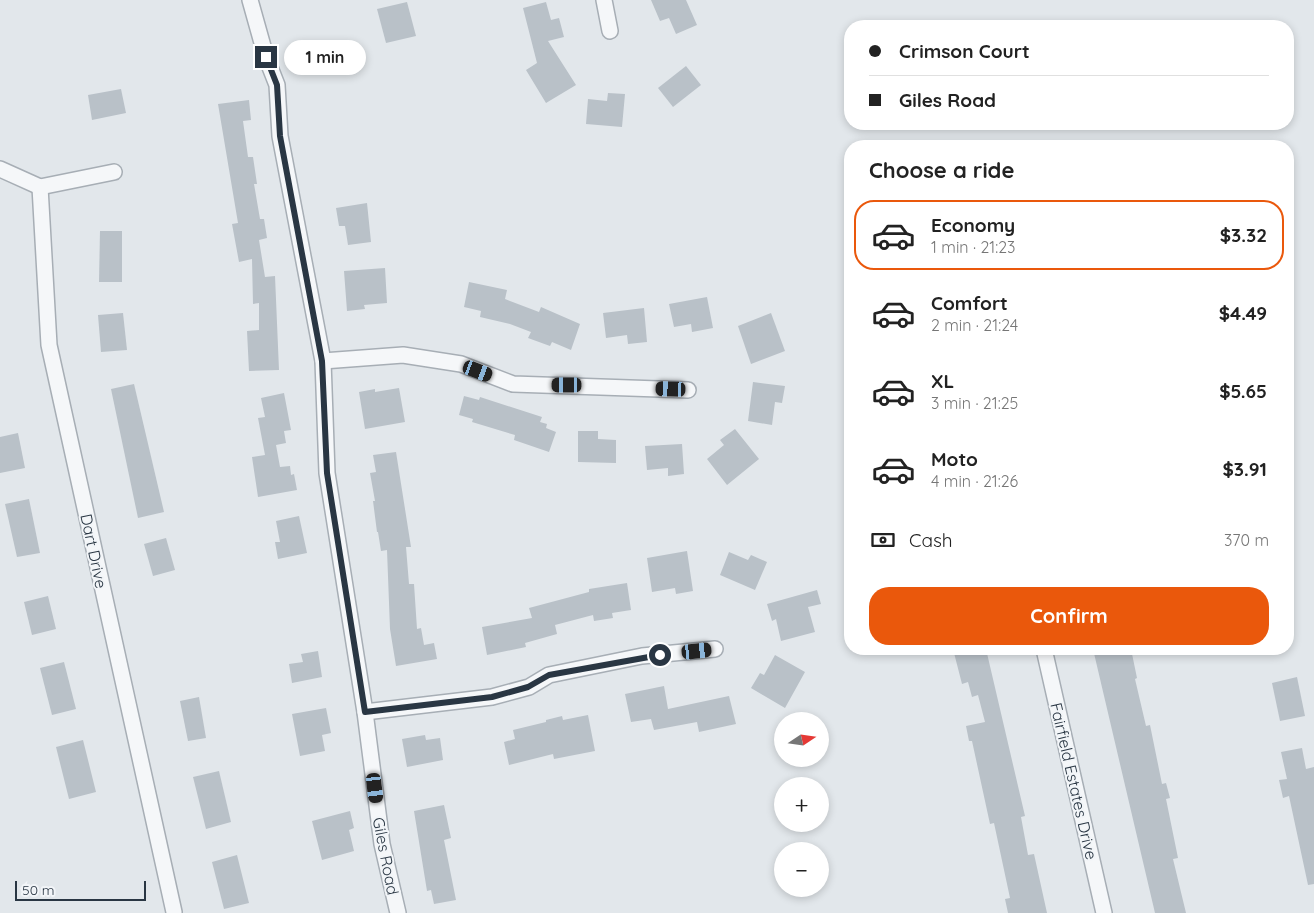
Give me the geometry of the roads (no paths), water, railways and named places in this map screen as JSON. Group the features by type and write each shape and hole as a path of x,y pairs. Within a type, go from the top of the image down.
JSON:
{"street":[{"name":"Giles Road","path":"250,0 266,57 277,85 280,136 322,361 327,473 365,712 382,844 398,913"},
{"path":"604,0 610,31"},
{"path":"0,169 40,187 114,172"},
{"name":"Dart Drive","path":"40,187 49,345 174,912"},
{"path":"322,361 403,355 461,364 513,384 688,390"},
{"path":"365,712 492,697 528,687 549,675 642,656 715,649"},
{"name":"Fairfield Estates Drive","path":"1045,655 1104,913"}]}
